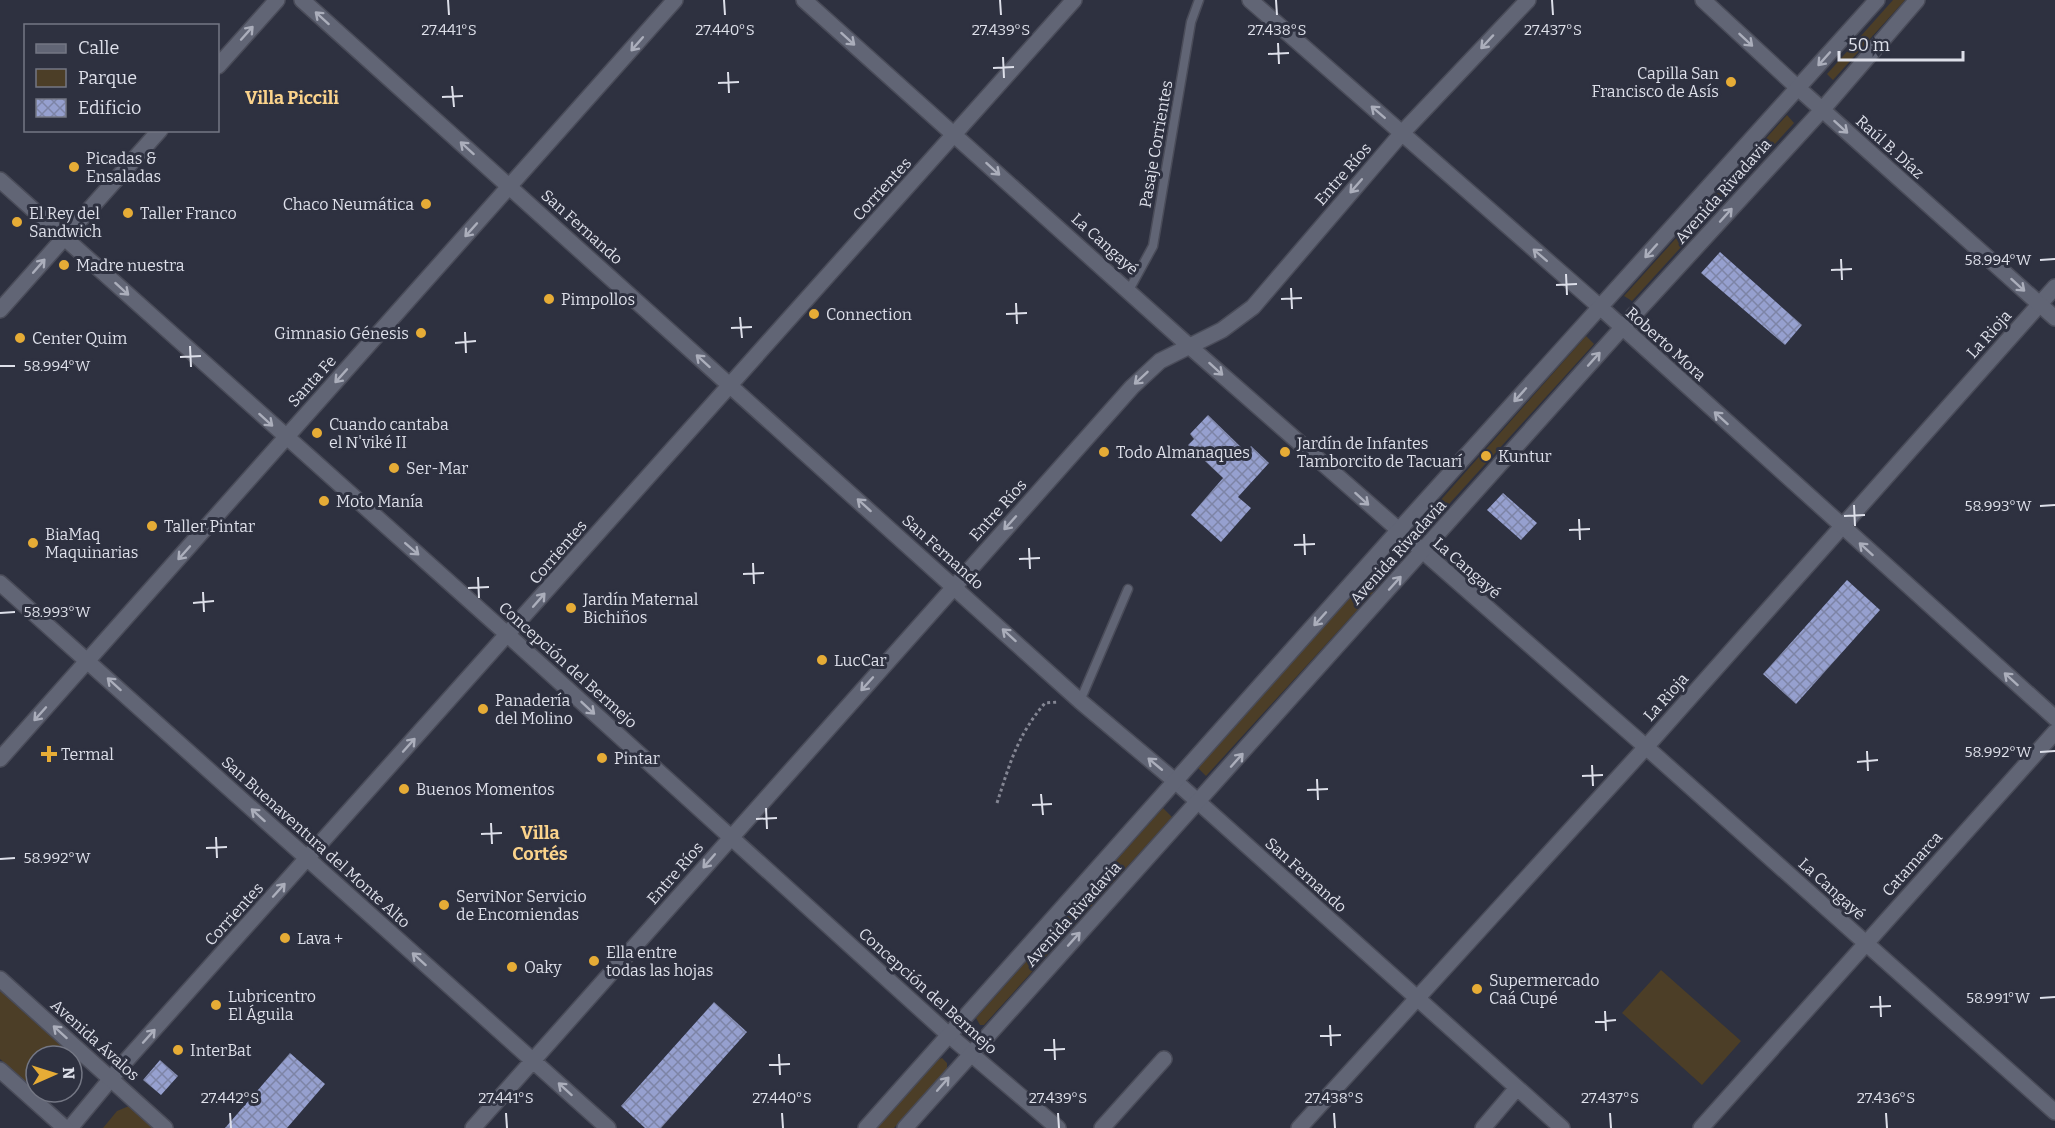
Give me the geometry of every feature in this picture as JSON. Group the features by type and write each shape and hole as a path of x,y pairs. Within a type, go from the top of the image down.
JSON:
{"street":[{"path":"219,65 277,0"},
{"name":"San Fernando","path":"302,0 1080,701 1175,781 1562,1128"},
{"name":"Santa Fe","path":"0,759 675,0"},
{"name":"La Cangayé","path":"804,0 1188,345 1646,747 2055,1112"},
{"name":"Corrientes","path":"70,1128 111,1078 1074,0"},
{"name":"Roberto Mora","path":"1250,0 1600,307 2055,718"},
{"name":"Entre Ríos","path":"473,1128 1132,387 1160,361 1222,330 1253,307 1402,133 1528,0"},
{"name":"Raúl B. Díaz","path":"1703,0 1822,110 2055,318"},
{"name":"Avenida Rivadavia","path":"866,1128 1398,531 1877,0"},
{"name":"Avenida Rivadavia","path":"904,1128 969,1053 1198,804 1622,328 1822,110 1917,0"},
{"path":"0,310 158,132"},
{"name":"Concepción del Bermejo","path":"0,180 508,634 950,1036 1058,1128"},
{"name":"La Rioja","path":"1299,1128 1646,747 2055,287"},
{"name":"San Buenaventura del Monte Alto","path":"0,582 608,1128"},
{"name":"Catamarca","path":"1701,1128 2055,732"},
{"name":"Avenida Ávalos","path":"0,979 165,1128"},
{"path":"1102,1128 1164,1059"},
{"path":"0,1070 65,1128"},
{"path":"1483,1128 1517,1088"}],"lane":[{"name":"Pasaje Corrientes","path":"1129,290 1154,246 1191,22 1199,0"},
{"path":"1080,701 1128,589"}],"path":[{"path":"997,803 1011,757 1026,725 1045,703 1080,701"}],"green space":[{"path":"1893,0 1905,0 1833,80 1827,74"},
{"path":"1787,115 1794,123 1632,301 1624,296"},
{"path":"1586,336 1594,344 1431,524 1424,519"},
{"path":"1381,562 1392,572 1206,776 1198,768"},
{"path":"1163,808 1172,817 984,1025 980,1025 976,1018"},
{"path":"1661,970 1741,1041 1702,1085 1622,1013"},
{"path":"0,989 61,1044 24,1044 24,1080 0,1059"},
{"path":"942,1058 947,1063 947,1069 894,1128 877,1128 937,1060"},
{"path":"129,1106 153,1128 103,1128 117,1111"}],"building":[{"path":"1720,252 1802,325 1785,345 1701,273"},
{"path":"1208,415 1246,452 1251,446 1269,463 1238,497 1251,508 1221,542 1191,515 1223,478 1188,445 1194,439 1190,434"},
{"path":"1503,493 1537,523 1521,540 1487,510"},
{"path":"1847,580 1880,610 1796,704 1763,674"},
{"path":"714,1002 747,1032 661,1128 645,1128 621,1106"},
{"path":"290,1053 325,1084 287,1128 225,1128"},
{"path":"160,1060 178,1076 161,1095 143,1080"}],"place":[{"name":"Capilla San Francisco de Asís","path":"1731,82"},
{"name":"Picadas & Ensaladas","path":"74,167"},
{"name":"Chaco Neumática","path":"426,204"},
{"name":"Taller Franco","path":"128,213"},
{"name":"El Rey del Sandwich","path":"17,222"},
{"name":"Madre nuestra","path":"64,265"},
{"name":"Pimpollos","path":"549,299"},
{"name":"Connection","path":"814,314"},
{"name":"Gimnasio Génesis","path":"421,333"},
{"name":"Center Quim","path":"20,338"},
{"name":"Cuando cantaba el N'viké II","path":"317,433"},
{"name":"Todo Almanaques","path":"1104,452"},
{"name":"Jardín de Infantes Tamborcito de Tacuarí","path":"1285,452"},
{"name":"Kuntur","path":"1486,456"},
{"name":"Ser-Mar","path":"394,468"},
{"name":"Moto Manía","path":"324,501"},
{"name":"Taller Pintar","path":"152,526"},
{"name":"BiaMaq Maquinarias","path":"33,543"},
{"name":"Jardín Maternal Bichiños","path":"571,608"},
{"name":"LucCar","path":"822,660"},
{"name":"Panadería del Molino","path":"483,709"},
{"name":"Termal","path":"49,754"},
{"name":"Pintar","path":"602,758"},
{"name":"Buenos Momentos","path":"404,789"},
{"name":"ServiNor Servicio de Encomiendas","path":"444,905"},
{"name":"Lava +","path":"285,938"},
{"name":"Ella entre todas las hojas","path":"594,961"},
{"name":"Oaky","path":"512,967"},
{"name":"Supermercado Caá Cupé","path":"1477,989"},
{"name":"Lubricentro El Águila","path":"216,1005"},
{"name":"InterBat","path":"178,1050"}],"district":[{"name":"Villa Piccili","path":"292,98"},
{"name":"Villa Cortés","path":"540,843"}]}
